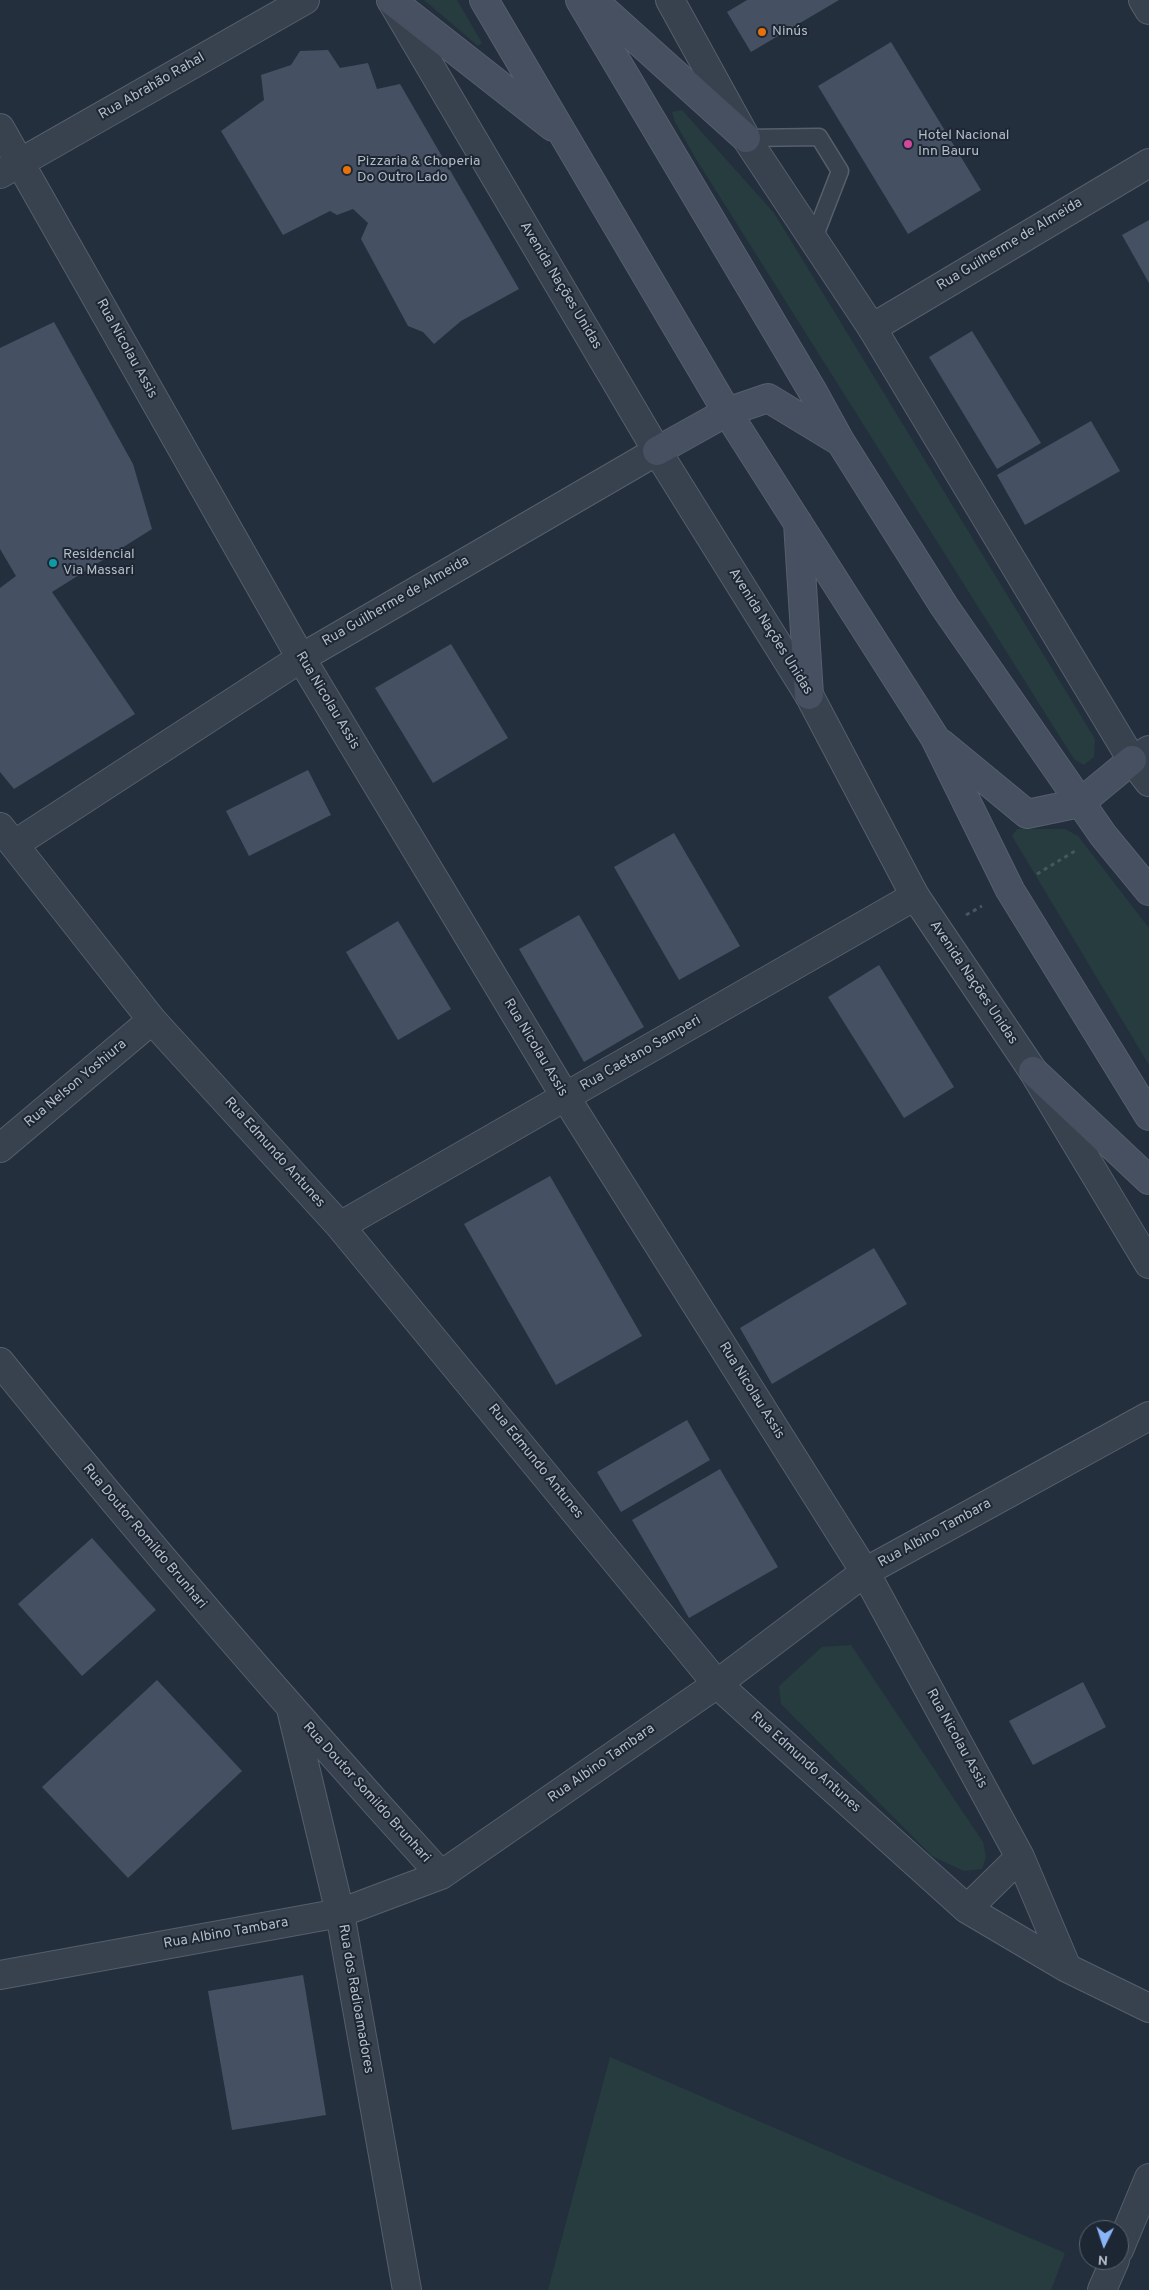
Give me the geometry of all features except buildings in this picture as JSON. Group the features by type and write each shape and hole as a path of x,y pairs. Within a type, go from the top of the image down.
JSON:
{"main road":[{"path":"391,0 566,138"},
{"path":"484,0 727,412 935,738 1010,890 1149,1116"},
{"path":"580,0 813,392 840,441 944,606 1103,835 1149,891"},
{"path":"593,0 746,138"},
{"path":"657,451 727,412 768,398 840,441"},
{"path":"798,522 809,695"},
{"path":"935,738 1027,814 1080,803 1141,755"},
{"path":"1033,1071 1149,1180"}],"street":[{"name":"Rua Abrahão Rahal","path":"10,168 304,0"},
{"name":"Avenida Nações Unidas","path":"391,0 657,451 809,695 915,896 1033,1071 1149,1264"},
{"path":"670,0 746,138 872,328 1141,755 1149,782"},
{"path":"1143,0 1149,10"},
{"name":"Rua Nicolau Assis","path":"0,128 10,168 301,658 566,1098 865,1572 1020,1857 1067,1968"},
{"name":"Rua Guilherme de Almeida","path":"872,328 1149,162"},
{"name":"Rua Guilherme de Almeida","path":"7,836 301,658 657,451"},
{"name":"Rua Edmundo Antunes","path":"7,836 152,1020 340,1226 717,1684 967,1909 1067,1968 1149,2008"},
{"name":"Rua Caetano Samperi","path":"340,1226 915,896"},
{"name":"Rua Nelson Yoshiura","path":"0,1148 152,1020"},
{"name":"Rua Doutor Romildo Brunhari","path":"0,1362 85,1468 291,1710"},
{"name":"Rua Albino Tambara","path":"0,1975 340,1913 441,1875 717,1684 865,1572 1149,1416"},
{"name":"Rua Doutor Somildo Brunhari","path":"291,1710 441,1875"},
{"name":"Rua dos Radioamadores","path":"291,1710 340,1913 407,2290"},
{"path":"967,1909 1020,1857"},
{"path":"1129,2226 1149,2178"},
{"path":"1102,2290 1111,2270"}],"lane":[{"path":"746,138 818,137 840,171 814,238"}],"path":[{"path":"937,931 1103,835"}],"green space":[{"path":"424,0 457,0 482,43 478,46"},
{"path":"682,110 774,213 1095,739 1094,757 1084,765 1074,759 696,159 675,122 672,112"},
{"path":"1017,829 1065,829 1078,836 1149,928 1149,1065 1012,836"},
{"path":"851,1645 983,1842 986,1857 982,1869 964,1871 932,1856 781,1704 779,1686 822,1647"},
{"path":"610,2057 1065,2253 1051,2290 548,2290"}],"place":[{"name":"Ninu´s","path":"762,32"},
{"name":"Hotel Nacional Inn Bauru","path":"908,144"},
{"name":"Pizzaria & Choperia Do Outro Lado","path":"347,170"},
{"name":"Residencial Via Massari","path":"53,563"}]}
